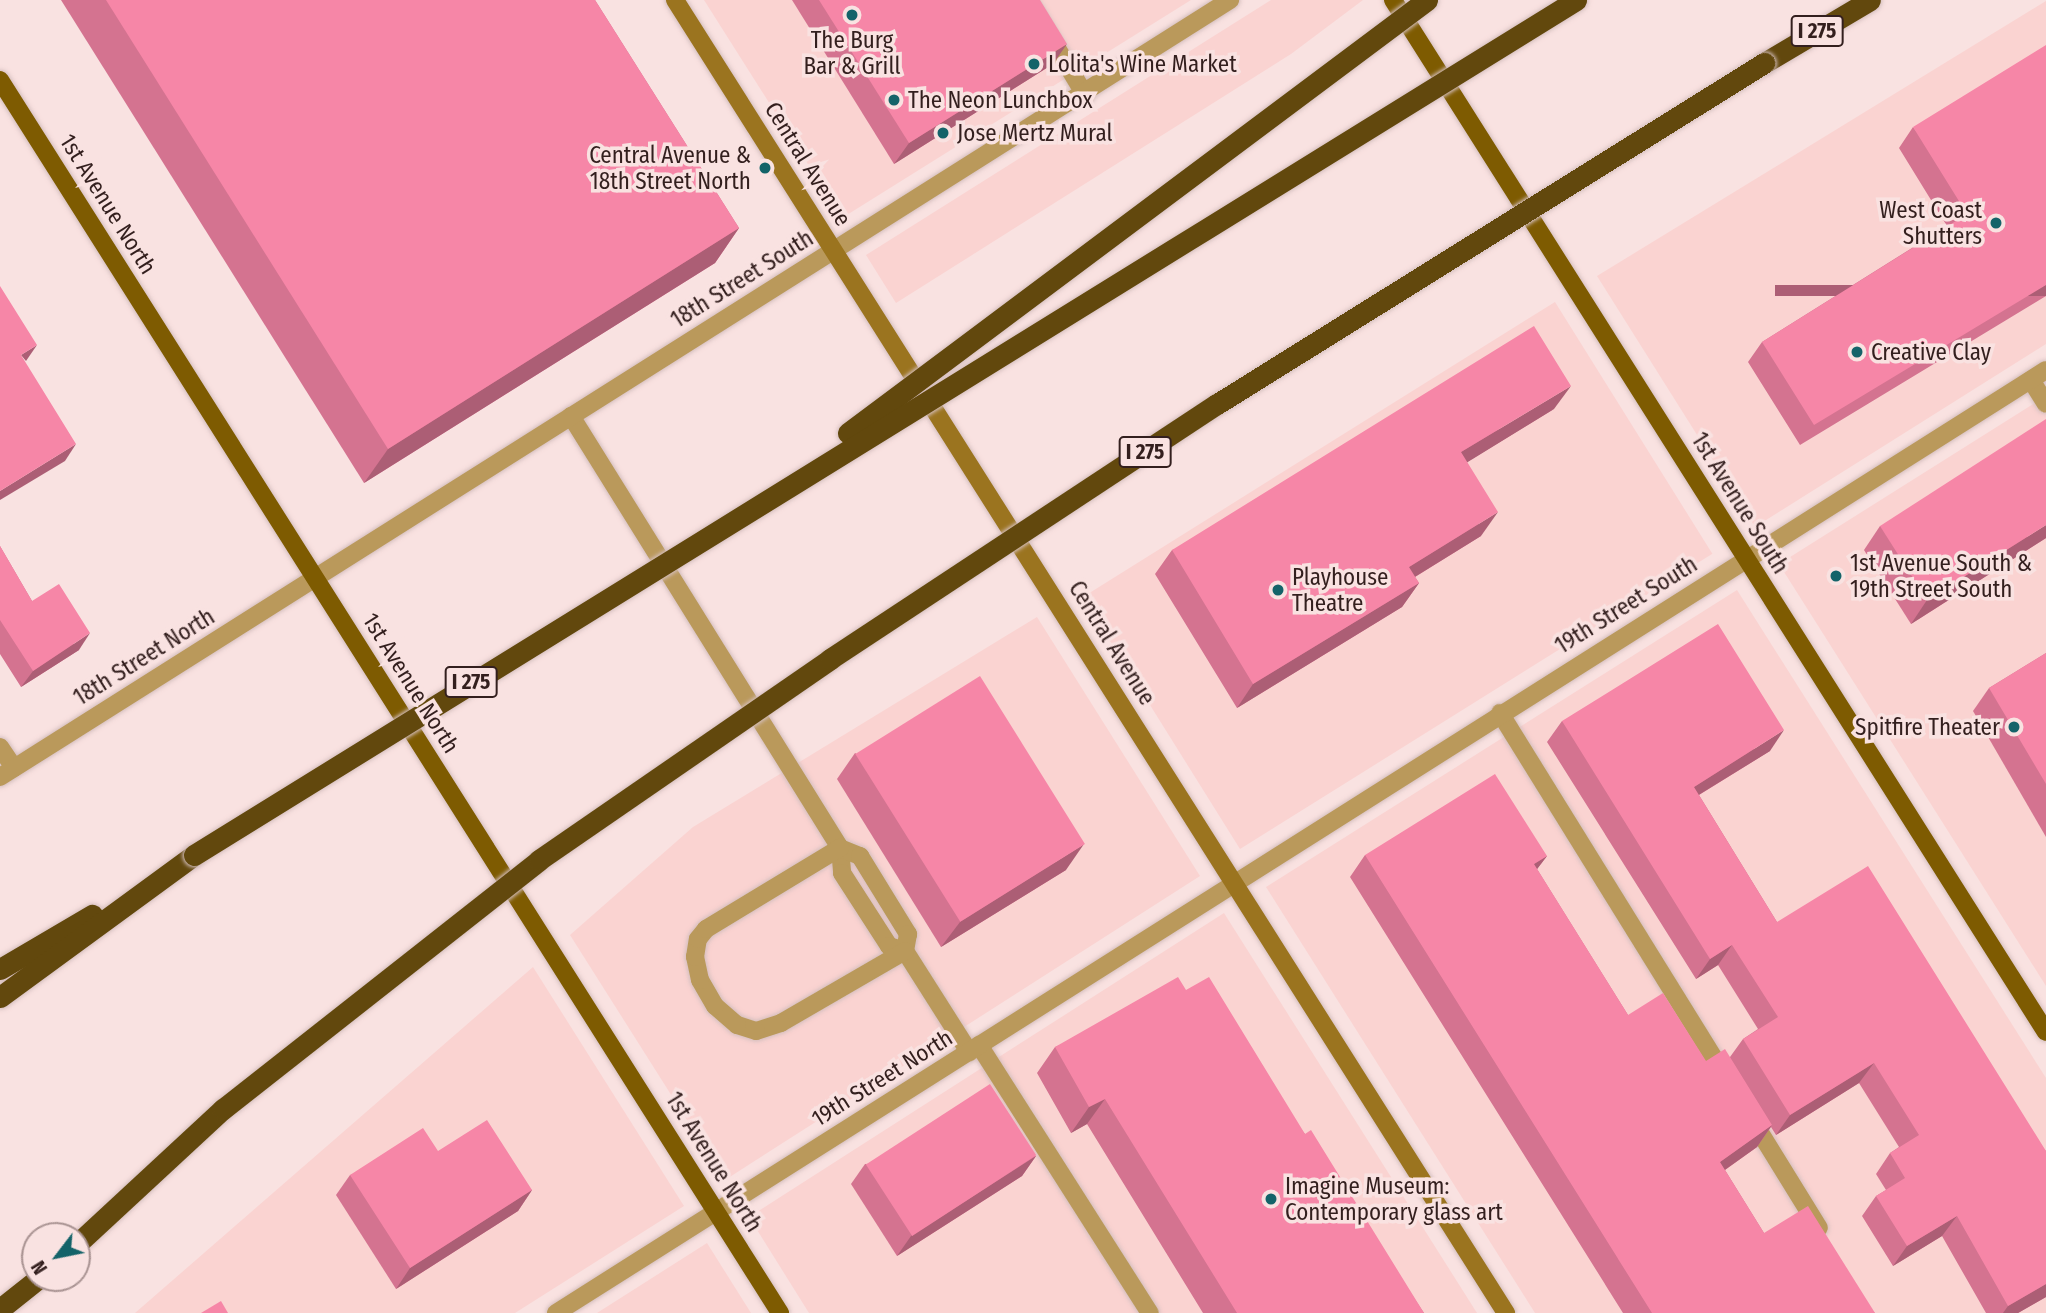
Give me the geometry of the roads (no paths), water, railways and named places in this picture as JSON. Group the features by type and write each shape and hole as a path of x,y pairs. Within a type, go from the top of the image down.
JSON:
{"highway":[{"name":"I 275","path":"0,997 194,855 748,508 1427,0"},
{"path":"748,508 1576,0"},
{"path":"1764,63 1859,0"},
{"name":"I 275","path":"91,1231 223,1108 562,845 830,659 1217,404 1764,63 1870,0"},
{"path":"0,969 194,855"},
{"path":"0,1309 22,1292"},
{"path":"12,1313 29,1292"}],"main road":[{"name":"1st Avenue South","path":"1393,0 2046,1032"},
{"name":"1st Avenue North","path":"0,80 780,1313"}],"street":[{"name":"Central Avenue","path":"675,0 1506,1313"},
{"path":"1028,0 1085,94"},
{"name":"18th Street South","path":"315,578 1230,0"},
{"path":"2038,375 2046,404"},
{"name":"19th Street South","path":"1233,881 2038,375"},
{"path":"570,416 840,848 860,856 908,934 905,951 974,1048 1150,1313"},
{"name":"18th Street North","path":"7,773 315,578"},
{"path":"1500,713 1829,1242"},
{"path":"0,747 7,773"},
{"path":"840,848 706,929 698,939 695,957 700,980 715,1006 737,1025 755,1031 805,1013 905,951"},
{"name":"19th Street North","path":"556,1313 1233,881"}],"place":[{"name":"The Burg Bar & Grill","path":"852,15"},
{"name":"Lolita's Wine Market","path":"1034,64"},
{"name":"The Neon Lunchbox","path":"894,100"},
{"name":"Jose Mertz Mural","path":"943,133"},
{"name":"Central Avenue & 18th Street North","path":"765,168"},
{"name":"West Coast Shutters","path":"1996,223"},
{"name":"Creative Clay","path":"1857,352"},
{"name":"1st Avenue South & 19th Street South","path":"1836,576"},
{"name":"Playhouse Theatre","path":"1278,590"},
{"name":"Spitfire Theater","path":"2014,727"},
{"name":"Imagine Museum: Contemporary glass art","path":"1271,1199"}]}
